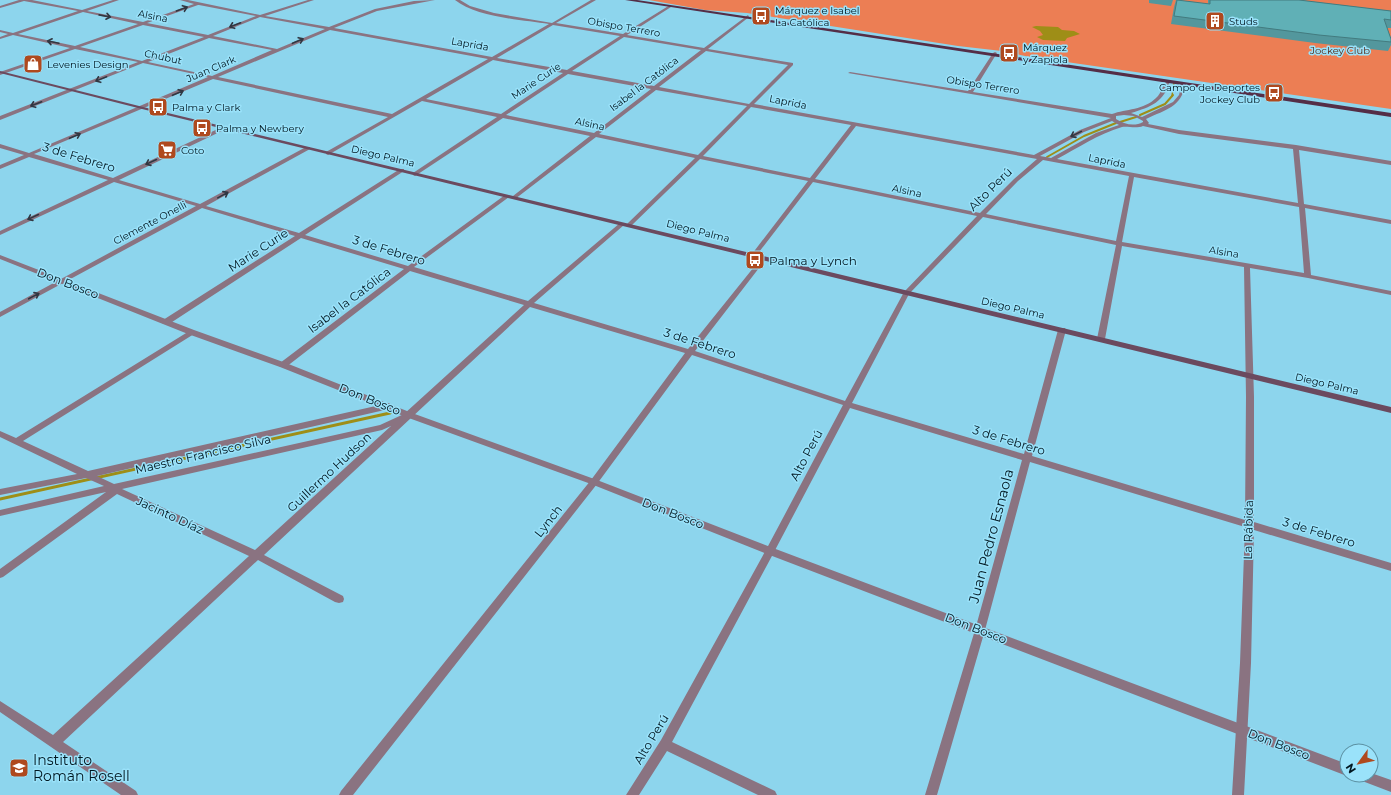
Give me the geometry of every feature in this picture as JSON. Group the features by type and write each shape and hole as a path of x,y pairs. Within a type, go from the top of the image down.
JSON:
{"main road":[{"path":"627,0 1391,112"},
{"path":"642,0 747,17"},
{"path":"994,54 1391,115"},
{"name":"Diego Palma","path":"1,73 1391,410"}],"street":[{"path":"0,7 25,0"},
{"name":"Alsina","path":"25,0 277,50"},
{"path":"0,38 116,0"},
{"name":"Laprida","path":"182,0 260,16 569,71 1391,222"},
{"path":"1,73 208,0"},
{"path":"0,118 207,36 260,16 312,0"},
{"name":"Juan Clark","path":"0,167 329,28 376,10 414,2 433,0"},
{"name":"Obispo Terrero","path":"457,0 478,10 551,24 792,64"},
{"path":"328,153 594,0"},
{"path":"399,1 414,2"},
{"name":"Marie Curie","path":"415,174 569,71 670,6"},
{"name":"Isabel la Católica","path":"283,365 409,268 511,197 595,134 747,17"},
{"name":"Chubut","path":"0,31 392,116"},
{"path":"970,92 994,54"},
{"name":"Guillermo Hudson","path":"54,742 529,304 626,224 700,156 792,64"},
{"name":"Obispo Terrero","path":"850,74 970,92 1112,118"},
{"path":"1035,157 1082,131 1112,118 1116,114 1150,105 1159,100 1168,81"},
{"path":"1143,118 1175,103 1184,84"},
{"name":"Alsina","path":"420,100 595,134 1120,244 1308,276 1391,293"},
{"path":"1124,113 1143,118 1146,122 1144,125"},
{"path":"1112,118 1124,125 1133,127 1144,125 1179,132 1296,147 1391,162"},
{"path":"754,255 855,124"},
{"path":"1052,160 1098,134 1124,125"},
{"path":"0,233 224,128"},
{"name":"3 de Febrero","path":"0,146 690,352 847,404 1249,523 1391,567"},
{"path":"1296,147 1308,276"},
{"name":"Clemente Onelli","path":"0,315 308,148"},
{"name":"Alto Perú","path":"632,795 664,744 770,551 906,293 1016,180 1042,158"},
{"name":"Marie Curie","path":"166,322 402,170"},
{"path":"1101,339 1132,175"},
{"name":"Don Bosco","path":"0,256 190,332 283,365 409,415 594,482 770,551 1339,767"},
{"name":"Lynch","path":"345,795 594,482 690,352 764,258"},
{"name":"La Rábida","path":"1238,795 1242,730 1249,523 1250,376 1247,265"},
{"name":"Juan Pedro Esnaola","path":"931,795 980,630 1062,330"},
{"path":"16,442 190,332"},
{"name":"Maestro Francisco Silva","path":"0,492 89,476 389,406"},
{"name":"Maestro Francisco Silva","path":"0,513 382,426 409,415"},
{"name":"Jacinto Díaz","path":"0,434 256,555 339,598"},
{"path":"0,574 111,487"},
{"path":"0,706 132,795"},
{"path":"664,744 771,795"},
{"path":"1379,782 1391,786"}],"green space":[{"name":"Jockey Club","path":"649,0 1391,0 1391,109 1025,56 1002,51 958,46 747,13 705,10"}],"shaded area":[{"path":"1032,27 1058,27 1062,30 1074,31 1080,34 1067,38 1065,41 1043,40 1037,37 1043,35 1040,31"}],"building":[{"path":"1177,0 1210,4 1210,0 1299,0 1391,11 1391,20 1384,19 1391,42 1319,35 1174,16"}],"waterway":[{"path":"1172,96 1174,82"},
{"path":"1140,115 1165,104 1173,95"},
{"path":"1120,122 1136,117"},
{"path":"1047,157 1084,136 1116,123"},
{"path":"0,499 390,413"}],"place":[{"name":"Márquez e Isabel La Católica","path":"761,16"},
{"name":"Studs","path":"1215,21"},
{"name":"Márquez y Zapiola","path":"1009,53"},
{"name":"Levenies Design","path":"33,64"},
{"name":"Campo de Deportes Jockey Club","path":"1274,93"},
{"name":"Palma y Clark","path":"158,107"},
{"name":"Palma y Newbery","path":"202,128"},
{"name":"Coto","path":"167,150"},
{"name":"Palma y Lynch","path":"755,260"},
{"name":"Instituto Román Rosell","path":"19,768"}]}
